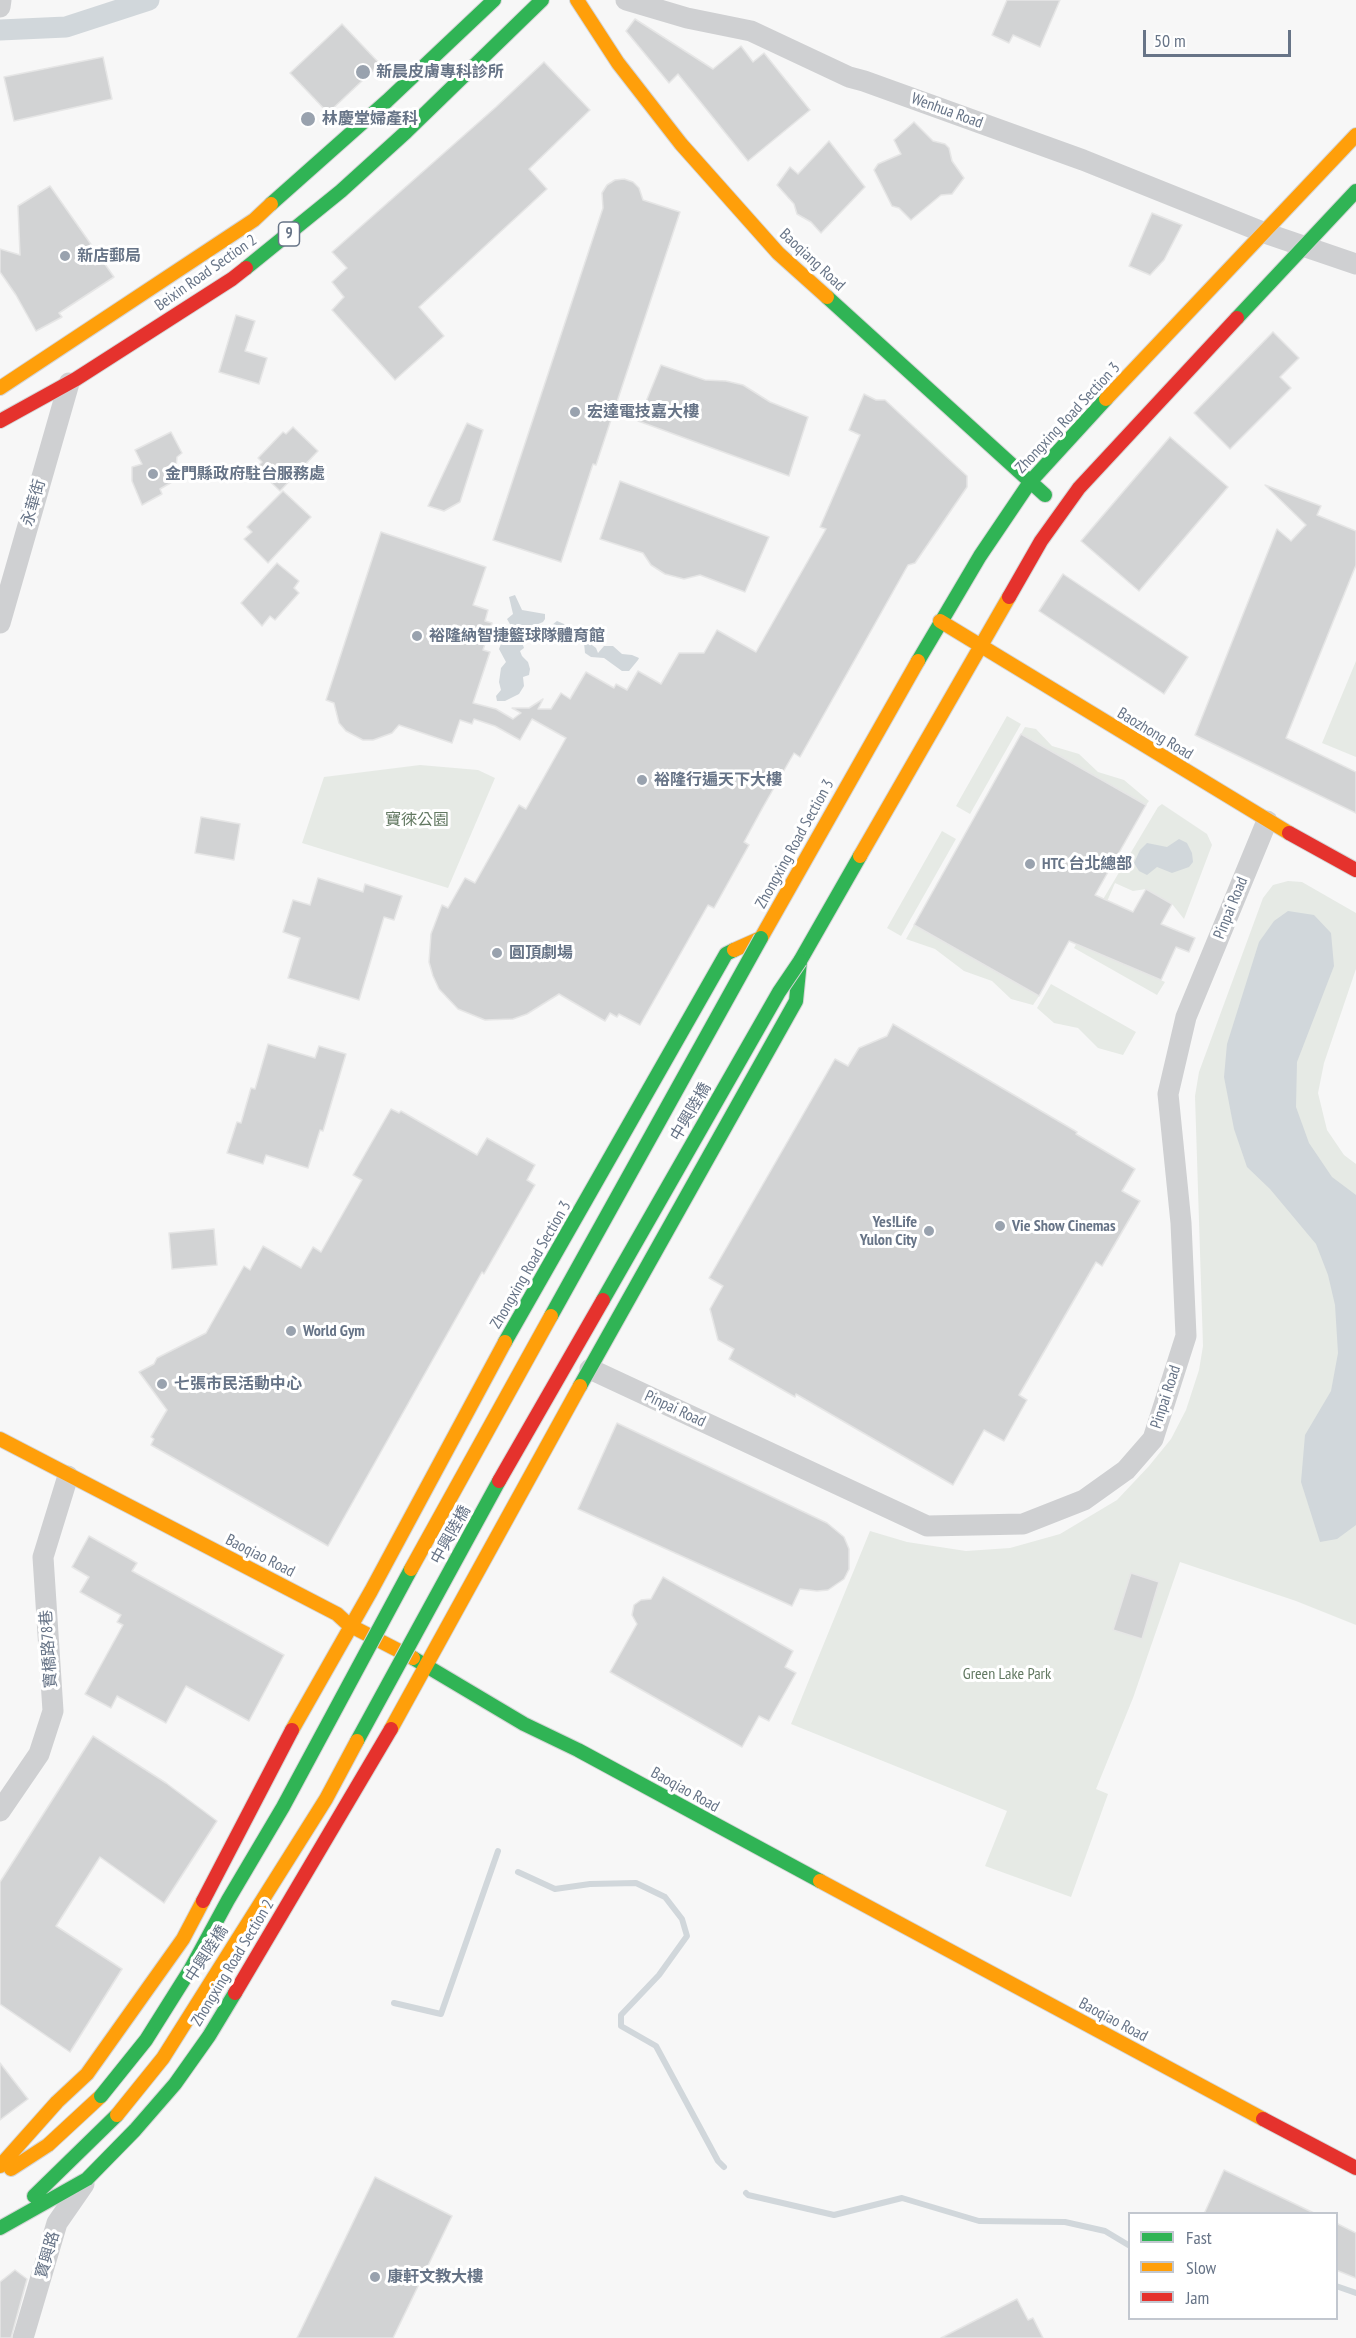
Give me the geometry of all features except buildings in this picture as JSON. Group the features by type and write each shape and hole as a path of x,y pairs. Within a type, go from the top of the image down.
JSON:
{"street":[{"path":"0,7 1,0"},
{"name":"Beixin Road Section 2","path":"0,388 254,220 387,101 494,0"},
{"name":"Beixin Road Section 2","path":"0,421 69,383 232,279 342,191 542,0"},
{"name":"Baoqiang Road","path":"577,0 618,63 681,144 778,253 1062,510"},
{"name":"Wenhua Road","path":"627,0 687,18 751,30 849,78 864,81 1083,160 1265,233 1356,264"},
{"name":"Zhongxing Road Section 3","path":"350,1625 514,1326 726,954 760,938 940,621 980,556 1030,482 1048,460 1356,135"},
{"path":"426,1665 796,1001 800,961 1041,541 1062,510 1112,451 1356,191"},
{"name":"永華街","path":"0,623 69,383"},
{"name":"Baozhong Road","path":"940,621 1267,820 1356,870"},
{"name":"Pinpai Road","path":"590,1369 927,1526 1023,1524 1084,1500 1126,1470 1153,1439 1186,1336 1180,1223 1168,1094 1186,1017 1267,820"},
{"name":"中興陸橋","path":"0,2176 48,2145 101,2096 146,2040 190,1970 283,1807 367,1648 760,938"},
{"name":"中興陸橋","path":"117,2115 164,2058 202,1993 326,1798 500,1480 773,1003 800,961"},
{"name":"Baoqiao Road","path":"0,1439 337,1614 350,1625 426,1665 524,1724 578,1750 980,1969 1356,2168"},
{"name":"寶橋路78巷","path":"0,1811 39,1754 53,1711 43,1557 68,1476"},
{"path":"421,1498 495,1542"},
{"path":"0,2166 57,2102 87,2074 183,1939 306,1703 350,1625"},
{"name":"Zhongxing Road Section 2","path":"3,2226 87,2179 135,2130 175,2084 209,2036 381,1747 426,1665"},
{"path":"306,1703 381,1747"},
{"name":"Zhongxing Road Section 2","path":"3,2226 117,2115"},
{"name":"寶興路","path":"23,2338 57,2223 87,2179"}],"green space":[{"path":"1356,661 1356,757 1322,743"},
{"path":"1007,716 1021,724 970,814 956,806"},
{"path":"1025,727 1036,729 1052,746 1079,754 1098,772 1124,780 1149,801 1146,805 1021,734"},
{"name":"寶徠公園","path":"420,765 478,770 495,778 448,888 302,843 324,777"},
{"path":"1162,804 1207,834 1212,845 1184,919 1172,904 1146,889 1133,891 1115,883 1087,948 1165,982 1157,995 1074,948 1158,807"},
{"path":"942,831 956,839 901,936 887,928"},
{"name":"Green Lake Park","path":"1288,881 1302,882 1356,913 1356,969 1324,1063 1318,1093 1327,1130 1344,1155 1356,1164 1356,1625 1296,1601 1180,1562 1133,1698 1096,1789 1108,1794 1071,1897 985,1866 1007,1811 791,1724 870,1531 907,1542 966,1551 1010,1548 1060,1534 1117,1500 1171,1439 1186,1410 1199,1370 1203,1346 1195,1096 1199,1072 1263,898 1273,885"},
{"path":"914,925 1039,996 1033,1005 1011,999 992,981 964,971 935,949 906,939"},
{"path":"1051,984 1136,1032 1123,1055 1098,1048 1078,1028 1054,1023 1037,1008"}],"shaded area":[{"path":"515,595 522,610 545,614 545,619 524,630 522,642 524,648 520,651 530,669 529,675 523,677 524,686 519,694 505,701 497,701 496,696 501,690 499,682 501,668 506,662 499,649 502,641 499,633 511,626 507,619 513,614 509,597"},
{"path":"557,621 571,627 585,627 592,631 592,645 598,653 604,646 613,646 622,654 639,658 629,671 622,671 604,658 591,657 585,653 584,643 574,636 554,631 552,625"},
{"path":"1179,839 1187,843 1192,853 1193,862 1189,867 1172,873 1157,867 1147,875 1139,871 1134,863 1140,850 1147,843 1167,847"},
{"path":"1288,911 1314,915 1331,933 1334,966 1297,1062 1296,1107 1309,1143 1332,1177 1356,1195 1356,1525 1337,1539 1320,1542 1301,1482 1305,1435 1331,1391 1338,1353 1335,1305 1328,1275 1316,1244 1270,1189 1247,1167 1234,1129 1224,1077 1227,1044 1259,942 1274,921"}],"waterway":[{"path":"0,30 66,27 149,0"},
{"path":"394,2003 441,2014 498,1851"},
{"path":"518,1872 555,1889 590,1884 636,1883 665,1897 682,1919 687,1936 659,1975 621,2015 621,2026 656,2046 718,2161 724,2167"},
{"path":"746,2193 834,2215 902,2198 979,2221 1065,2222 1105,2231 1128,2245"},
{"path":"1338,2287 1356,2293"}],"traffic: fast":[{"path":"271,204 387,101 494,0"},
{"path":"246,268 341,191 406,132 542,0"},
{"path":"1237,318 1356,191"},
{"path":"827,297 1045,495"},
{"path":"918,661 980,556 1030,482 1106,399"},
{"path":"580,1386 796,1001 800,961 860,856"},
{"path":"551,1316 761,938"},
{"path":"505,1342 726,954 734,950"},
{"path":"603,1300 779,992 800,961"},
{"path":"357,1741 499,1481"},
{"path":"101,2096 146,2040 190,1970 283,1807 411,1569"},
{"path":"413,1658 524,1724 578,1750 820,1881"},
{"path":"0,2228 87,2179 135,2130 175,2084 209,2036 235,1993"},
{"path":"34,2196 117,2115"}],"traffic: slow":[{"path":"577,0 618,63 681,144 778,253 827,297"},
{"path":"1106,399 1356,135"},
{"path":"0,388 254,220 271,204"},
{"path":"860,856 1009,597"},
{"path":"940,621 1289,833"},
{"path":"734,950 761,938 918,661"},
{"path":"411,1569 551,1316"},
{"path":"292,1730 371,1591 505,1342"},
{"path":"391,1729 580,1386"},
{"path":"0,1439 337,1614 349,1625 413,1658"},
{"path":"117,2115 163,2058 326,1799 357,1741"},
{"path":"820,1881 1263,2119"},
{"path":"0,2166 57,2102 87,2074 183,1939 203,1901"},
{"path":"11,2169 48,2145 101,2096"}],"traffic: jam":[{"path":"0,421 76,379 246,268"},
{"path":"1009,597 1041,541 1079,488 1237,318"},
{"path":"1289,833 1356,870"},
{"path":"499,1481 603,1300"},
{"path":"235,1993 391,1729"},
{"path":"203,1901 292,1730"},
{"path":"1263,2119 1356,2168"}],"place":[{"name":"新晨皮膚專科診所","path":"363,72"},
{"name":"林慶堂婦產科","path":"308,119"},
{"name":"新店郵局","path":"65,256"},
{"name":"宏達電技嘉大樓","path":"575,412"},
{"name":"金門縣政府駐台服務處","path":"153,474"},
{"name":"裕隆納智捷籃球隊體育館","path":"417,636"},
{"name":"裕隆行遍天下大樓","path":"642,780"},
{"name":"HTC 台北總部","path":"1030,864"},
{"name":"圓頂劇場","path":"497,953"},
{"name":"Vie Show Cinemas","path":"1000,1226"},
{"name":"Yes!Life Yulon City","path":"929,1231"},
{"name":"World Gym","path":"291,1331"},
{"name":"七張市民活動中心","path":"162,1384"},
{"name":"康軒文教大樓","path":"375,2277"}]}
